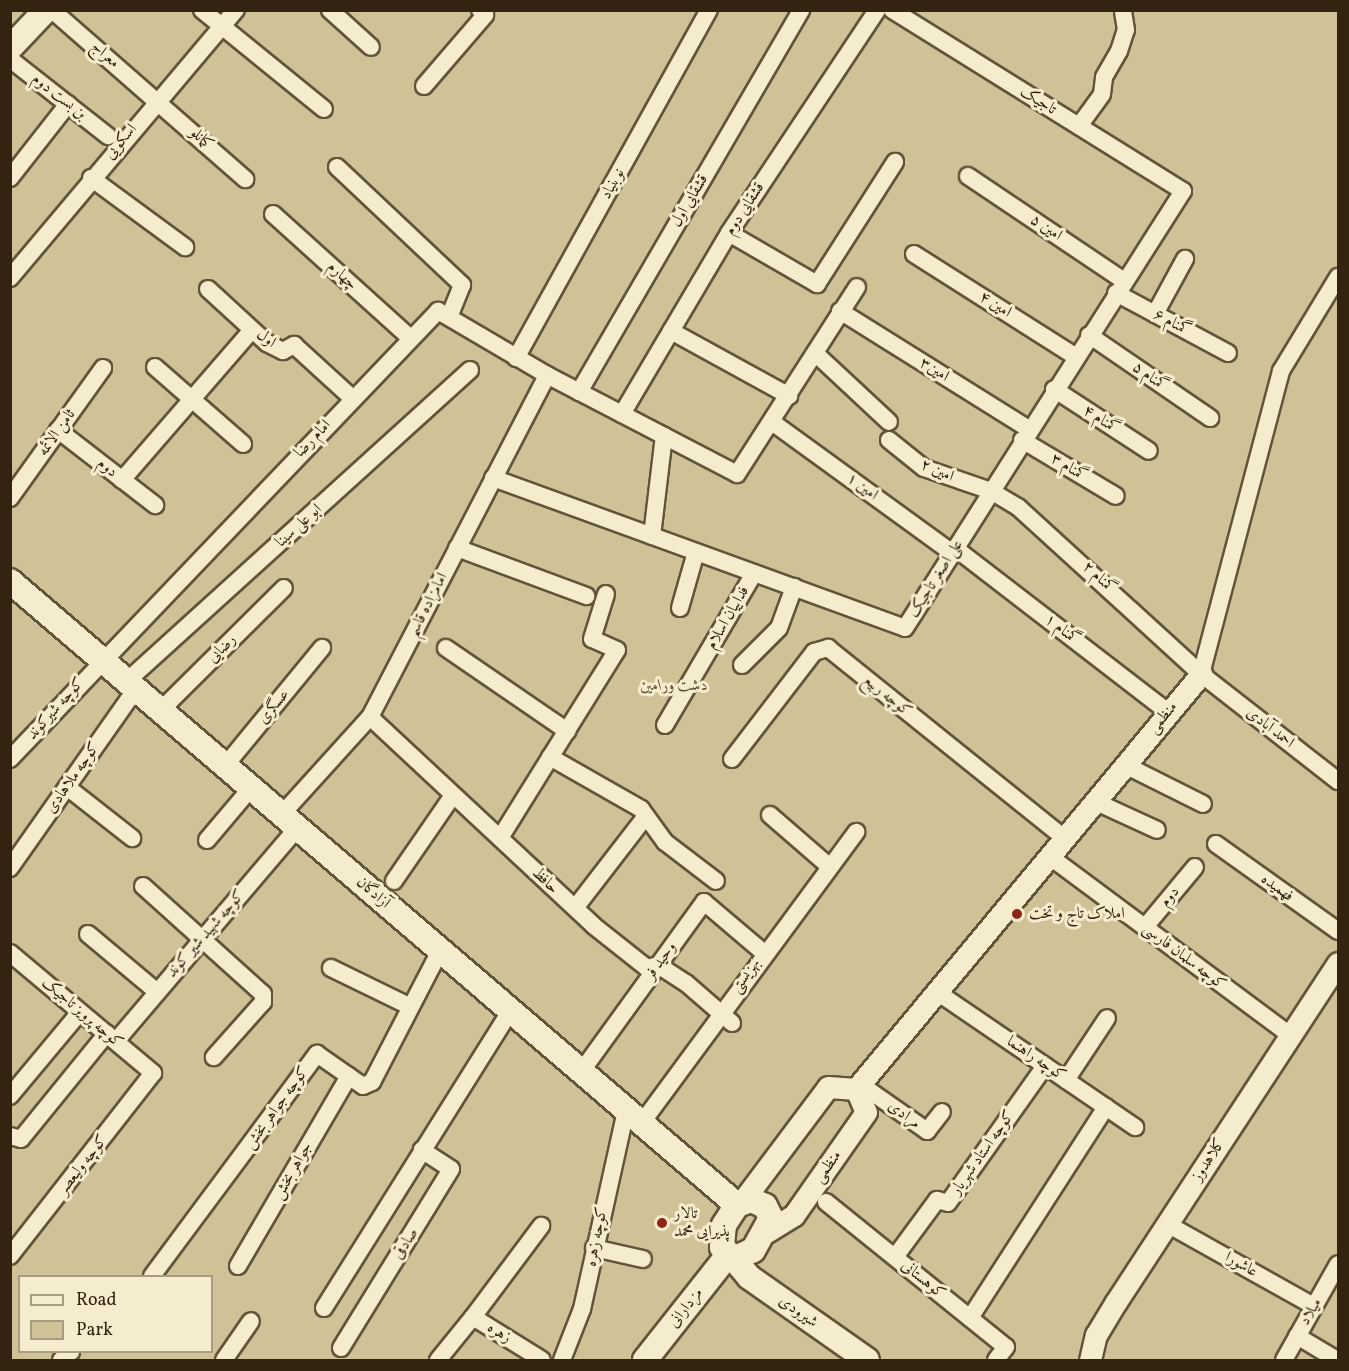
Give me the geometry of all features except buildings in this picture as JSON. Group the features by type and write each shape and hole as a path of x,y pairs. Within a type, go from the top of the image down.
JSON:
{"main road":[{"path":"10,48 46,10"},
{"name":"آزادگان","path":"10,581 581,1072 739,1204"},
{"path":"751,1200 765,1206 771,1218 767,1232 753,1250 730,1257 722,1237 739,1204 751,1200"},
{"name":"مزدارانی","path":"645,1360 730,1257"},
{"name":"شیرودی","path":"730,1257 749,1277 867,1360"}],"street":[{"name":"معراج","path":"52,10 157,100"},
{"path":"202,10 220,27 324,109"},
{"name":"اسکویی","path":"10,278 91,178 236,10"},
{"path":"330,10 371,47"},
{"path":"424,86 485,15 480,10"},
{"name":"نوبنیاد","path":"516,358 709,10"},
{"name":"قشقایی اول","path":"579,392 801,10"},
{"name":"قشقایی دوم","path":"622,414 729,233 878,10"},
{"name":"تاجیک","path":"892,10 1183,191"},
{"path":"1079,126 1102,94 1104,77 1119,51 1126,30 1123,10"},
{"name":"بن بست دوم","path":"10,58 108,136"},
{"name":"کمانلو","path":"157,100 245,179"},
{"path":"10,178 68,104"},
{"path":"729,233 817,284 895,162"},
{"path":"336,167 462,285 450,314 516,358 737,474 857,287"},
{"name":"امین ۵","path":"968,176 1120,287"},
{"path":"91,178 185,247"},
{"name":"علی اصغر تاجیک","path":"494,478 905,628 1025,434 1183,191"},
{"name":"چهارم","path":"273,214 410,338"},
{"name":"امین ۴","path":"914,254 1076,357"},
{"path":"1155,314 1185,259"},
{"name":"منظمی","path":"767,1232 795,1215 867,1112 858,1086 1201,674 1281,371 1338,277"},
{"name":"گمنام ۶","path":"1120,287 1155,314 1228,353"},
{"name":"اول","path":"208,289 252,330 283,351 294,345 352,398"},
{"name":"امام رضا","path":"101,659 410,338 438,311 450,314"},
{"name":"امین۳","path":"840,311 1025,434"},
{"path":"122,480 252,330"},
{"path":"671,330 789,396"},
{"name":"گمنام ۵","path":"1089,335 1210,418"},
{"path":"815,352 889,422"},
{"path":"155,367 243,444"},
{"name":"ثامن الائمه","path":"10,498 103,368"},
{"name":"ابو علی سینا","path":"132,685 470,370"},
{"name":"امامزاده قاسم","path":"289,821 370,717 547,375"},
{"name":"گمنام ۴","path":"1054,389 1149,452"},
{"name":"امین ۱","path":"772,422 954,550"},
{"name":"دوم","path":"58,430 155,505"},
{"name":"گمنام ۳","path":"1025,434 1116,496"},
{"path":"652,536 664,436"},
{"name":"امین ۲","path":"889,440 924,468 991,491"},
{"name":"گمنام ۲","path":"991,491 1064,544 1201,674"},
{"path":"458,548 586,596"},
{"name":"گمنام ۱","path":"954,550 1168,712"},
{"path":"680,608 696,552"},
{"name":"فداییان اسلام","path":"665,725 754,573"},
{"path":"742,665 779,628 794,587"},
{"name":"رضایی","path":"161,710 284,588"},
{"path":"500,838 617,650 592,639 606,594"},
{"name":"عسگری","path":"225,766 322,648"},
{"path":"446,648 567,730"},
{"name":"کوچه ربیع","path":"732,759 814,652 828,648 1064,838"},
{"name":"کوچه شیرکوند","path":"10,759 101,659"},
{"name":"احمد آبادی","path":"1201,674 1338,781"},
{"name":"کوچه ملاهادی","path":"12,860 67,787 132,685"},
{"name":"حافظ","path":"370,717 575,908 647,968 658,965 726,1017"},
{"path":"550,757 646,816 665,842 716,881"},
{"path":"1125,765 1203,804"},
{"path":"67,787 132,838"},
{"path":"207,840 251,788"},
{"path":"394,881 453,795"},
{"path":"1094,801 1157,830"},
{"path":"770,815 830,867"},
{"path":"575,908 646,816"},
{"name":"کوچه شهید شیر کوند","path":"15,1139 156,991 202,938 289,821"},
{"name":"بهزیستی","path":"634,1117 726,1017 758,947 830,867 856,832"},
{"name":"فهمیده","path":"1216,844 1338,931"},
{"name":"کوچه سلمان فارسی","path":"1049,856 1291,1036"},
{"name":"دوم","path":"1144,927 1195,867"},
{"path":"143,886 265,998 214,1057"},
{"name":"وحید فر","path":"581,1072 704,902 758,947"},
{"path":"88,934 156,991"},
{"name":"کوچه جواهر بخش","path":"153,1275 317,1054 363,1086 372,1082 409,1006 440,951"},
{"name":"کوچه پرویز تاجیک","path":"10,953 153,1073"},
{"name":"کلاهدوز","path":"1090,1360 1096,1335 1338,963"},
{"path":"331,968 409,1006"},
{"name":"کوچه راهنما","path":"937,992 1135,1127"},
{"path":"324,1308 510,1011"},
{"path":"10,1096 80,1012"},
{"path":"1066,1080 1107,1018"},
{"name":"کوچه استاد شهریار","path":"895,1257 936,1200 948,1203 1045,1066"},
{"name":"کوچه ولیعصر","path":"10,1256 153,1073"},
{"name":"جواهر بخش","path":"238,1266 349,1076"},
{"path":"739,1204 828,1087 858,1086"},
{"name":"مرادی","path":"858,1086 927,1131 942,1112"},
{"path":"970,1318 1106,1107"},
{"name":"کوچه زهره","path":"562,1360 582,1309 594,1248 634,1117"},
{"name":"صادقی","path":"341,1348 451,1169 422,1150"},
{"name":"کوهستانی","path":"826,1202 1006,1347 996,1360"},
{"name":"عاشورا","path":"1167,1224 1314,1306"},
{"path":"473,1317 541,1226"},
{"path":"594,1248 643,1259"},
{"name":"میلاد","path":"1284,1360 1338,1264"},
{"name":"زهره","path":"438,1360 473,1317 542,1360"},
{"path":"224,1360 251,1321"},
{"path":"1297,1336 1337,1360"}],"green space":[{"name":"دشت ورامین","path":"10,11 1338,11 1338,1360 11,1360"}],"place":[{"name":"املاک تاج و تخت","path":"1017,914"},
{"name":"تالار پذیرایی محمد","path":"662,1223"}]}
